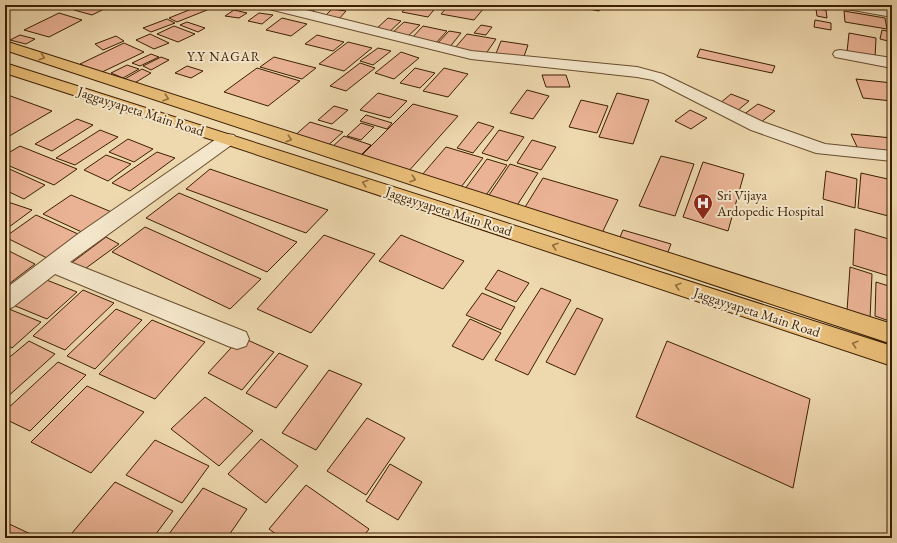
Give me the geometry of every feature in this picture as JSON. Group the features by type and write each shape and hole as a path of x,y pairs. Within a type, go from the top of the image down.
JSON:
{"main road":[{"path":"5,45 892,334"},
{"name":"Jaggayyapeta Main Road","path":"5,68 228,139 892,356"}],"street":[{"path":"270,5 471,55 638,72 658,77 757,126 822,149 892,156"},
{"path":"847,5 892,13"},
{"path":"840,54 892,63"},
{"path":"5,301 85,239 228,139"},
{"path":"52,264 237,339"}],"building":[{"path":"84,5 112,5 92,15 74,10"},
{"path":"165,5 159,9 143,6"},
{"path":"302,5 319,5 312,12 297,10"},
{"path":"408,5 438,5 428,17 402,12"},
{"path":"449,5 468,5 484,8 474,20 441,14"},
{"path":"567,5 602,5 599,11"},
{"path":"199,6 207,10 177,22 169,18"},
{"path":"332,9 346,11 338,20 324,17"},
{"path":"816,9 826,10 827,18 817,16"},
{"path":"234,10 247,13 239,18 225,16"},
{"path":"844,11 885,18 887,29 845,22"},
{"path":"59,13 82,20 49,37 24,30"},
{"path":"259,13 273,15 262,24 248,21"},
{"path":"282,18 307,24 291,36 266,30"},
{"path":"388,18 401,21 388,33 375,30"},
{"path":"167,19 175,23 151,32 143,28"},
{"path":"815,20 831,23 831,30 814,27"},
{"path":"187,22 205,28 198,32 180,25"},
{"path":"404,22 420,25 407,37 391,34"},
{"path":"481,25 492,27 486,35 474,33"},
{"path":"174,26 195,34 178,42 157,34"},
{"path":"423,26 447,31 435,44 411,39"},
{"path":"882,30 892,32 892,42 880,39"},
{"path":"449,31 461,33 449,48 436,45"},
{"path":"849,33 876,38 875,58 847,52"},
{"path":"150,34 169,43 154,49 136,40"},
{"path":"467,34 496,39 485,55 454,49"},
{"path":"20,35 35,39 26,44 10,40"},
{"path":"317,35 344,42 333,51 305,44"},
{"path":"116,36 124,41 103,50 95,44"},
{"path":"501,41 528,45 523,59 495,56"},
{"path":"348,42 372,48 344,71 319,64"},
{"path":"124,43 144,52 100,73 80,64"},
{"path":"378,48 391,51 373,65 360,61"},
{"path":"700,49 775,66 772,73 697,57"},
{"path":"401,52 419,58 394,79 375,73"},
{"path":"151,54 159,57 140,66 132,63"},
{"path":"161,57 169,60 151,70 143,66"},
{"path":"274,57 316,68 302,79 260,67"},
{"path":"360,63 375,68 346,91 330,86"},
{"path":"127,65 139,69 123,78 111,73"},
{"path":"187,66 203,71 191,78 175,73"},
{"path":"257,68 300,81 268,106 224,92"},
{"path":"415,68 435,73 420,88 400,83"},
{"path":"444,68 468,74 448,97 423,91"},
{"path":"142,69 151,73 133,84 123,80"},
{"path":"542,75 566,75 570,87 546,87"},
{"path":"856,79 892,83 892,101 863,98"},
{"path":"527,90 549,96 533,119 510,113"},
{"path":"378,93 407,101 390,118 360,110"},
{"path":"617,93 649,100 633,144 599,137"},
{"path":"5,94 52,111 6,138"},
{"path":"731,94 749,101 737,111 719,104"},
{"path":"581,100 608,106 597,133 569,127"},
{"path":"413,104 458,116 407,173 359,158"},
{"path":"758,104 775,111 760,123 743,115"},
{"path":"334,106 348,110 332,124 318,120"},
{"path":"690,110 707,118 691,129 675,121"},
{"path":"366,115 392,123 387,129 360,121"},
{"path":"77,119 93,125 52,151 35,144"},
{"path":"310,122 343,132 325,148 292,138"},
{"path":"478,122 494,127 473,153 457,148"},
{"path":"361,123 374,127 361,140 347,136"},
{"path":"100,130 118,137 75,165 56,158"},
{"path":"499,130 524,137 507,161 482,153"},
{"path":"851,134 892,138 892,155 859,151"},
{"path":"344,136 371,145 359,157 331,148"},
{"path":"128,139 153,149 134,162 109,152"},
{"path":"532,140 556,147 541,170 517,163"},
{"path":"20,146 77,169 54,185 5,164 5,155"},
{"path":"446,147 483,158 455,195 416,182"},
{"path":"157,152 175,158 130,191 112,183"},
{"path":"106,155 131,164 108,181 84,170"},
{"path":"661,156 694,164 675,216 639,206"},
{"path":"487,159 507,165 480,204 459,197"},
{"path":"703,162 744,174 728,231 683,217"},
{"path":"510,164 538,173 514,210 485,201"},
{"path":"5,167 45,185 24,199 5,190"},
{"path":"210,169 328,210 306,233 186,189"},
{"path":"826,171 857,179 855,208 823,199"},
{"path":"861,173 892,180 892,217 858,208"},
{"path":"543,178 618,200 600,237 522,212"},
{"path":"179,193 297,242 267,272 146,218"},
{"path":"71,195 114,213 86,234 43,214"},
{"path":"8,202 32,210 5,230 5,204"},
{"path":"36,215 78,234 47,258 5,237"},
{"path":"145,227 261,279 230,309 112,252"},
{"path":"855,229 892,240 892,277 853,265"},
{"path":"623,230 671,244 663,265 615,249"},
{"path":"324,235 375,254 311,333 257,309"},
{"path":"401,235 464,261 443,289 379,261"},
{"path":"106,237 119,244 82,271 70,264"},
{"path":"5,249 35,264 5,287"},
{"path":"850,267 872,274 870,319 847,311"},
{"path":"498,270 529,283 516,302 485,289"},
{"path":"44,279 77,292 47,319 13,305"},
{"path":"876,282 892,287 892,322 875,316"},
{"path":"541,288 571,300 528,375 495,360"},
{"path":"83,290 114,303 65,350 33,336"},
{"path":"482,293 515,307 501,330 466,315"},
{"path":"577,308 603,319 575,375 546,362"},
{"path":"9,309 41,322 12,348 5,344 5,312"},
{"path":"116,309 142,320 95,369 67,356"},
{"path":"470,319 501,333 483,360 452,346"},
{"path":"152,320 205,342 155,399 99,374"},
{"path":"241,337 274,352 242,390 208,373"},
{"path":"29,341 55,354 5,399 5,361"},
{"path":"667,341 810,399 793,488 636,417"},
{"path":"279,353 308,366 276,408 246,393"},
{"path":"58,362 86,375 30,431 5,419 5,411"},
{"path":"329,370 362,384 316,450 282,433"},
{"path":"87,386 144,412 91,473 31,442"},
{"path":"205,397 253,431 219,466 171,429"},
{"path":"367,418 405,438 366,495 327,471"},
{"path":"261,439 298,466 266,503 228,474"},
{"path":"155,440 209,466 182,503 126,475"},
{"path":"390,464 422,482 398,520 366,501"},
{"path":"115,482 173,511 153,538 81,538 72,533"},
{"path":"306,485 369,529 362,538 281,538 269,529"},
{"path":"203,488 247,509 227,538 166,538"},
{"path":"5,522 39,538 5,538"}],"place":[{"name":"Sri Vijaya Ardopedic Hospital","path":"703,220"}],"district":[{"name":"Y.Y NAGAR","path":"224,56"}]}
